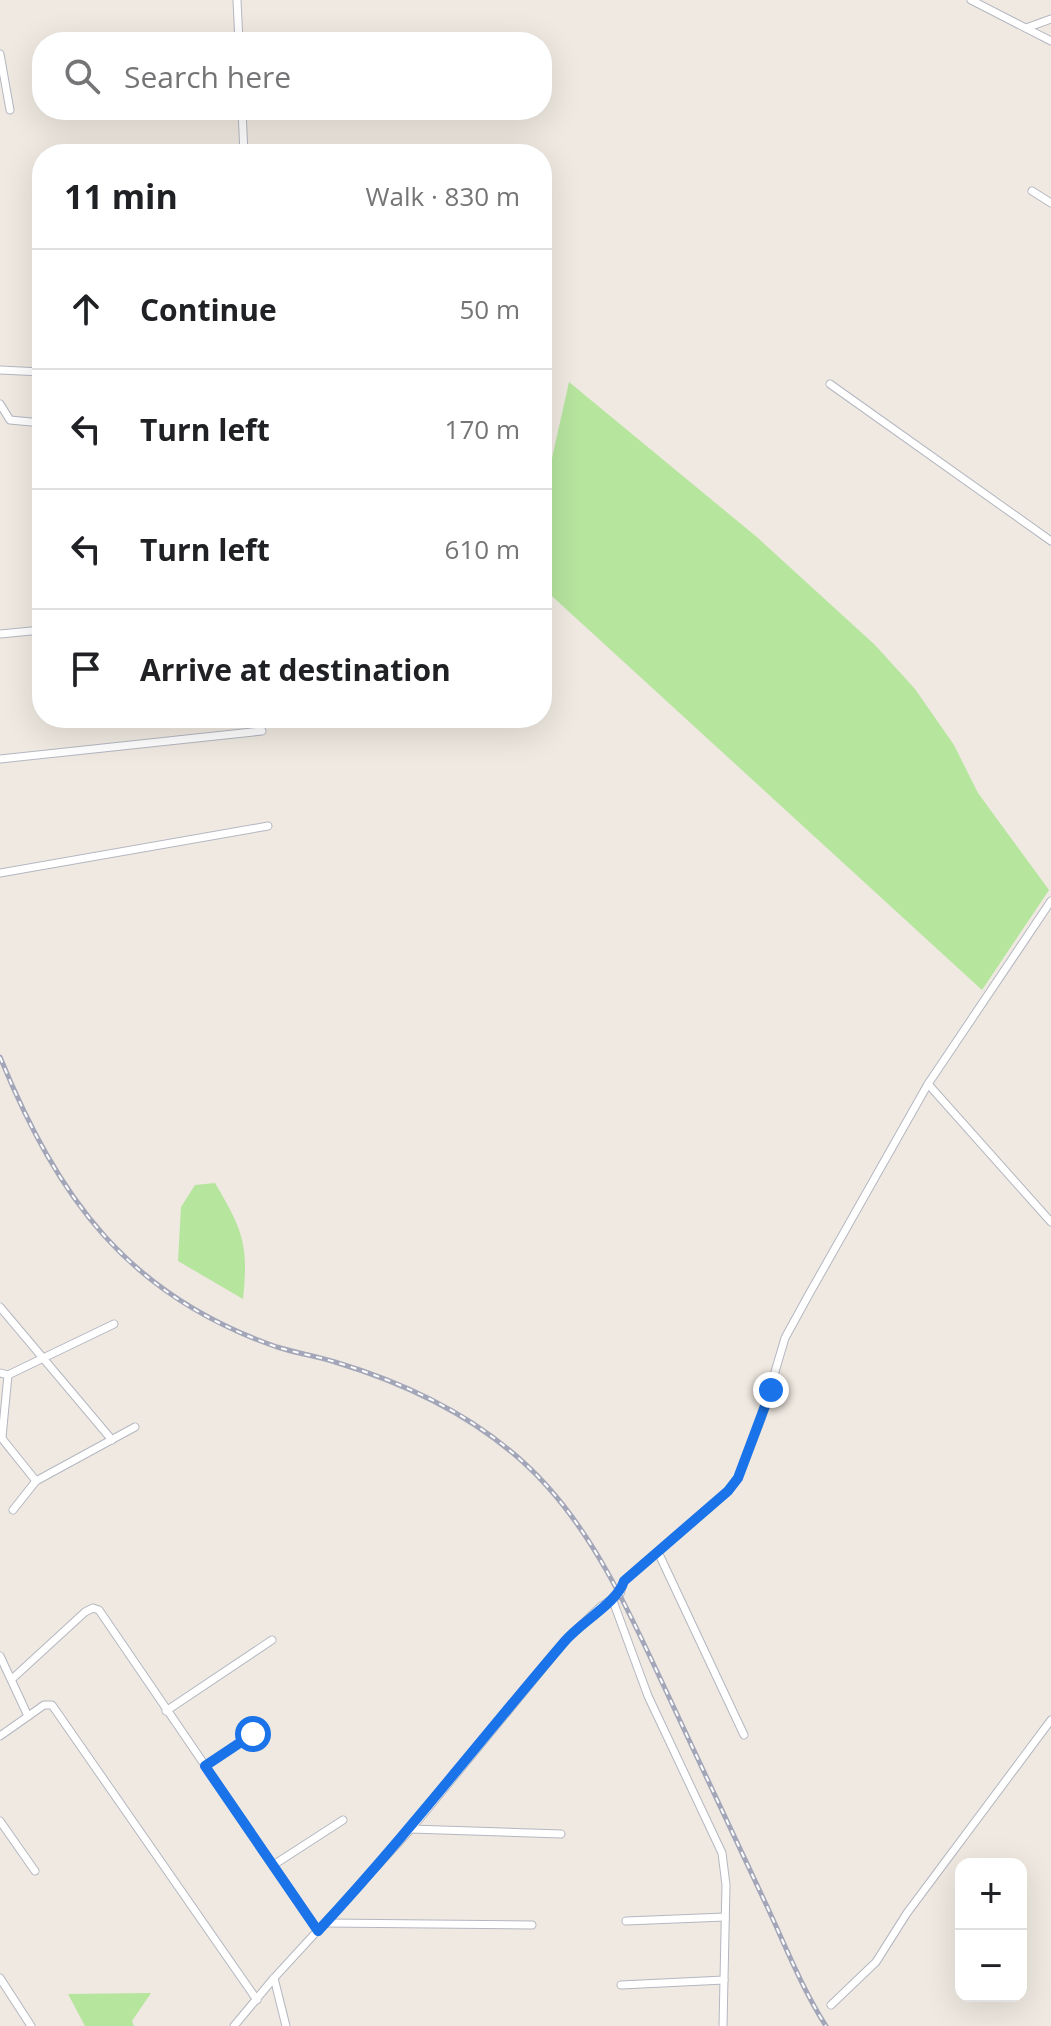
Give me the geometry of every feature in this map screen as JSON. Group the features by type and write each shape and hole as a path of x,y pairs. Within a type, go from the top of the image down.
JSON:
{"street":[{"path":"237,0 239,32"},
{"path":"971,0 1051,41"},
{"path":"1026,28 1051,19"},
{"path":"0,54 10,110"},
{"path":"242,120 244,144"},
{"path":"1032,191 1051,203"},
{"path":"0,370 32,372"},
{"path":"830,384 1051,541"},
{"path":"0,404 10,420 32,422"},
{"path":"0,634 32,631"},
{"path":"0,759 262,731"},
{"path":"0,873 268,826"},
{"path":"234,2026 411,1829 567,1639 600,1607 613,1601 624,1581 728,1491 738,1478 771,1390 785,1338 928,1084 1051,901"},
{"path":"928,1084 1051,1222"},
{"path":"0,1307 112,1440"},
{"path":"36,1481 1,1436 4,1374 45,1360 114,1324"},
{"path":"13,1510 36,1481 135,1427"},
{"path":"658,1552 744,1735"},
{"path":"613,1601 648,1696 722,1853 725,1917 723,2026"},
{"path":"12,1679 93,1608 102,1613 318,1931"},
{"path":"166,1711 272,1640"},
{"path":"0,1656 28,1716"},
{"path":"0,1736 47,1704 55,1708 257,2000"},
{"path":"831,2005 876,1962 907,1913 1051,1720"},
{"path":"205,1766 253,1734"},
{"path":"275,1864 343,1820"},
{"path":"0,1821 35,1871"},
{"path":"411,1829 561,1834"},
{"path":"626,1921 725,1917"},
{"path":"326,1923 532,1925"},
{"path":"0,1978 31,2026"},
{"path":"274,1978 286,2026"},
{"path":"621,1985 724,1980"}],"green space":[{"path":"569,382 758,538 875,645 915,689 954,745 978,793 1049,890 982,990 552,596 552,458"},
{"path":"215,1183 232,1213 244,1250 243,1299 178,1261 181,1207 195,1185"},
{"path":"151,1993 132,2021 134,2026 85,2026 68,1994"}],"railway":[{"path":"0,1057 22,1108 74,1197 104,1235 139,1270 179,1300 224,1325 277,1347 365,1372 450,1409 501,1443 547,1486 579,1526 619,1593 801,1980 826,2026"}],"route":[{"path":"253,1734 205,1766 318,1931 411,1829 567,1639 600,1607 620,1594 624,1581 728,1491 738,1478 771,1390"}]}
